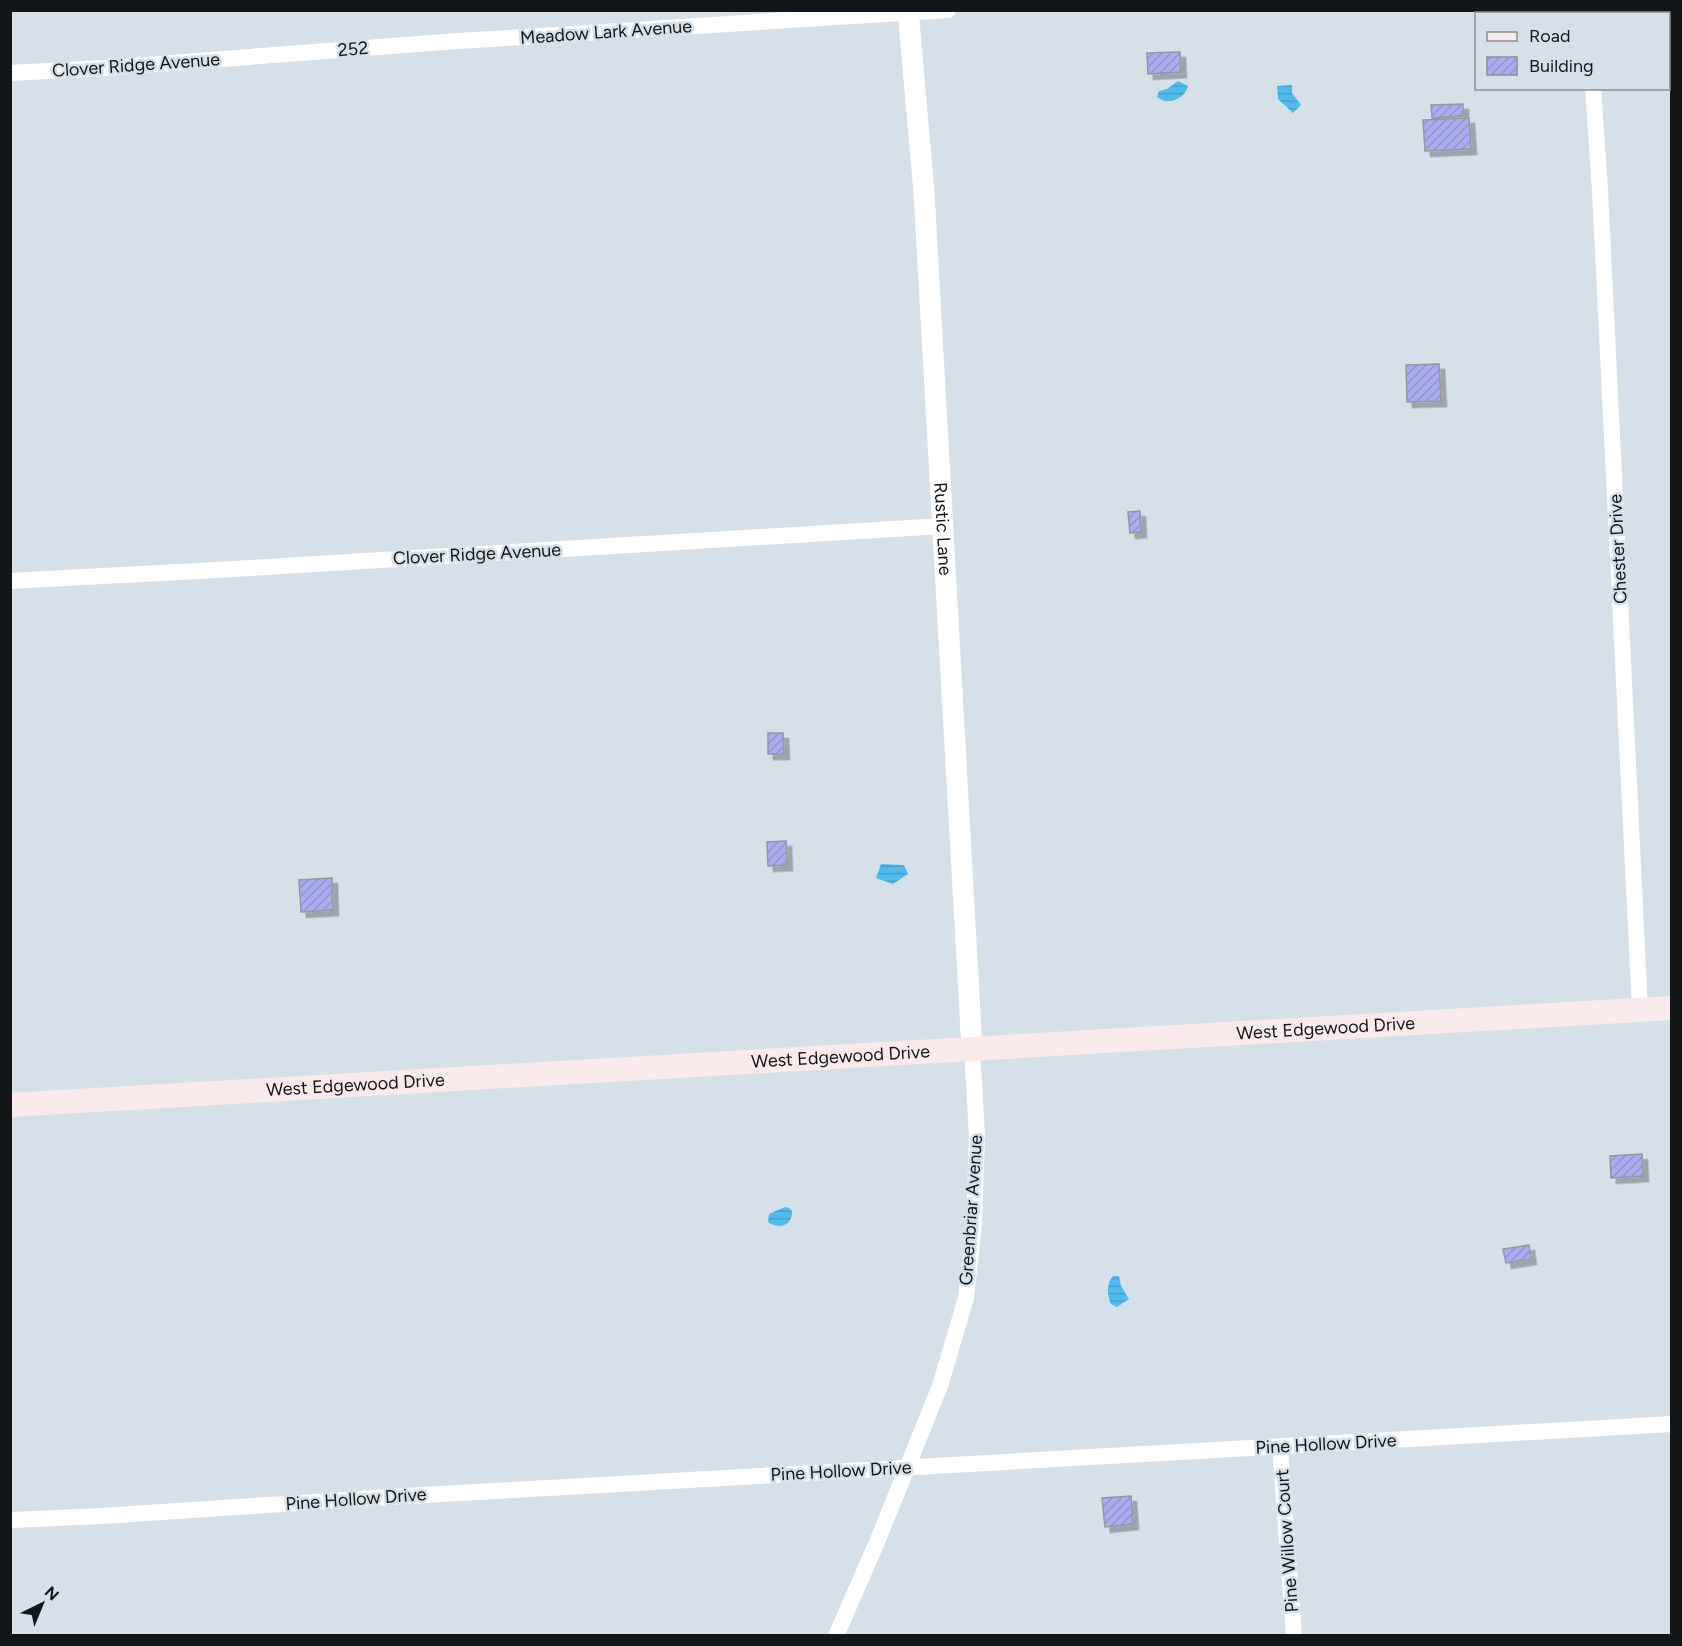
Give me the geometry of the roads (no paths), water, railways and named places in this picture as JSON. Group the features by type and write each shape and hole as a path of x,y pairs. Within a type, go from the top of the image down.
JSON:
{"main road":[{"name":"West Edgewood Drive","path":"10,1105 1671,1008"}],"street":[{"name":"Meadow Lark Avenue","path":"444,42 948,10"},
{"name":"Rustic Lane","path":"908,12 924,192 972,1049"},
{"name":"252","path":"262,56 444,42"},
{"name":"Clover Ridge Avenue","path":"10,73 262,56"},
{"name":"Chester Drive","path":"1593,90 1601,202 1640,1010"},
{"name":"Clover Ridge Avenue","path":"10,580 234,569 942,526"},
{"name":"Greenbriar Avenue","path":"836,1635 877,1542 940,1386 966,1298 974,1224 977,1136 972,1049"},
{"name":"Pine Hollow Drive","path":"10,1520 1671,1424"},
{"name":"Pine Willow Court","path":"1280,1447 1294,1635"}],"water":[{"path":"1178,81 1188,86 1180,98 1166,101 1157,97 1159,91 1167,89"},
{"path":"1292,85 1292,93 1301,105 1293,113 1278,99 1277,86"},
{"path":"881,864 904,865 908,874 893,884 876,878"},
{"path":"785,1207 792,1211 788,1223 777,1226 768,1222 769,1214"},
{"path":"1113,1276 1119,1276 1121,1286 1129,1299 1117,1307 1111,1304 1108,1293 1109,1282"}]}
